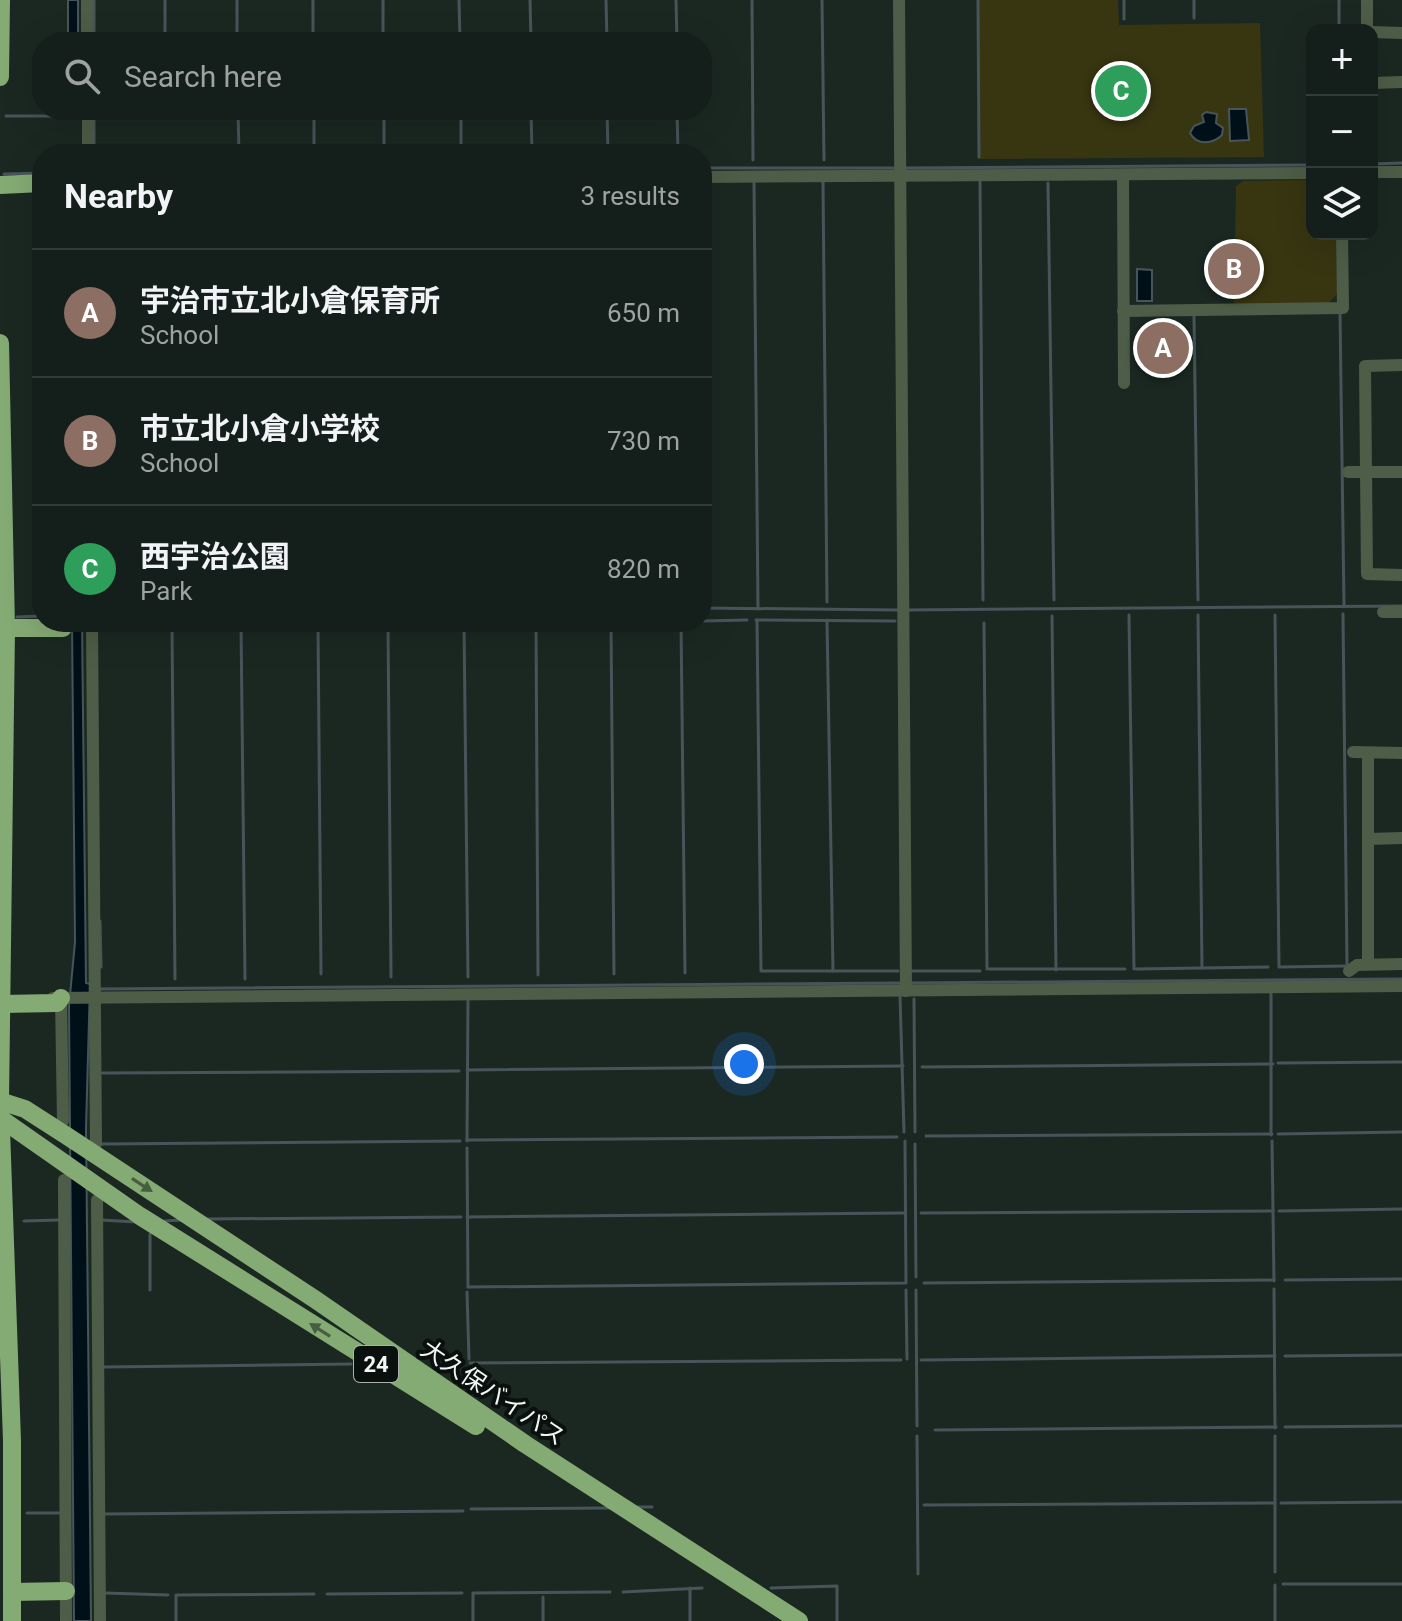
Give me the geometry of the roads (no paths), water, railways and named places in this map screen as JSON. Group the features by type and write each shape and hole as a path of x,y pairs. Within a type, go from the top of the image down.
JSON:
{"highway":[{"path":"0,77 1,0"},
{"path":"3,182 32,182"},
{"path":"0,343 6,628 2,959"},
{"path":"6,628 32,627"},
{"path":"4,901 6,1076 15,1098 25,1109"},
{"path":"0,922 7,1002 0,1101 18,1589 12,1621"},
{"path":"7,1002 57,1003 64,998"},
{"name":"大久保バイパス","path":"0,1101 25,1109 64,1132 94,1172 146,1220 728,1582 799,1621"},
{"name":"大久保バイパス","path":"1,1119 66,1168 94,1172 195,1220 613,1508"},
{"path":"2,1158 21,1145 66,1168"},
{"name":"大久保バイパス","path":"728,1582 778,1621"},
{"path":"18,1589 66,1588"}],"street":[{"path":"87,0 87,32"},
{"path":"899,0 906,986"},
{"path":"1367,0 1369,24"},
{"path":"1378,32 1402,33"},
{"path":"1378,83 1402,82"},
{"path":"88,120 88,144"},
{"path":"712,177 983,169 1123,175 1267,167 1306,172"},
{"path":"1378,172 1402,172"},
{"path":"1123,175 1124,383"},
{"path":"1123,311 1343,308 1342,240"},
{"path":"1402,365 1365,366 1367,574 1402,575"},
{"path":"1348,472 1402,472"},
{"path":"1383,612 1402,612"},
{"path":"92,632 92,998 100,1621"},
{"path":"1353,752 1402,753"},
{"path":"1368,753 1368,964"},
{"path":"1368,839 1402,838"},
{"path":"1349,971 1368,964 1402,964"},
{"path":"66,1621 64,998 983,984 1402,986"}],"waterway":[{"path":"94,0 94,32"},
{"path":"165,0 165,32"},
{"path":"237,0 237,32"},
{"path":"313,0 313,32"},
{"path":"383,0 383,32"},
{"path":"459,0 460,32"},
{"path":"530,0 531,32"},
{"path":"606,0 607,32"},
{"path":"676,0 677,32"},
{"path":"752,0 753,160"},
{"path":"822,0 824,160"},
{"path":"978,0 979,157"},
{"path":"1124,0 1124,19"},
{"path":"1194,0 1194,18"},
{"path":"1339,0 1339,24"},
{"path":"6,116 32,116"},
{"path":"94,120 94,144"},
{"path":"238,120 239,144"},
{"path":"314,120 314,144"},
{"path":"384,120 384,144"},
{"path":"461,120 461,144"},
{"path":"531,120 532,144"},
{"path":"607,120 608,144"},
{"path":"677,120 678,144"},
{"path":"1378,164 1402,163"},
{"path":"904,168 1306,165"},
{"path":"712,168 896,168"},
{"path":"4,174 32,173"},
{"path":"980,181 983,600"},
{"path":"754,182 758,609"},
{"path":"823,182 827,602"},
{"path":"1048,183 1054,600"},
{"path":"1340,313 1344,605"},
{"path":"1194,316 1198,600"},
{"path":"906,610 1402,606"},
{"path":"712,608 898,610"},
{"path":"1343,614 1347,964"},
{"path":"1129,615 1134,969"},
{"path":"1198,615 1202,968"},
{"path":"1275,615 1279,967"},
{"path":"17,617 32,616"},
{"path":"1052,616 1056,970"},
{"path":"712,621 747,620"},
{"path":"756,620 895,621"},
{"path":"757,620 761,971 898,971"},
{"path":"827,620 833,971"},
{"path":"984,623 987,969"},
{"path":"172,632 175,979"},
{"path":"241,632 245,979"},
{"path":"318,632 321,974"},
{"path":"388,632 391,977"},
{"path":"464,632 468,977"},
{"path":"536,632 538,975"},
{"path":"611,632 614,974"},
{"path":"681,632 685,973"},
{"path":"100,921 101,967"},
{"path":"1280,967 1345,966"},
{"path":"1136,969 1268,967"},
{"path":"989,969 1125,969"},
{"path":"911,971 980,971"},
{"path":"910,983 1402,979"},
{"path":"98,989 902,983"},
{"path":"1271,992 1271,1135"},
{"path":"900,996 904,1132"},
{"path":"467,1141 468,999"},
{"path":"914,999 915,1132"},
{"path":"1278,1063 1402,1062"},
{"path":"922,1067 1273,1064"},
{"path":"467,1070 903,1066"},
{"path":"102,1073 459,1071"},
{"path":"1278,1134 1402,1132"},
{"path":"926,1136 1272,1134"},
{"path":"467,1140 897,1137"},
{"path":"102,1144 460,1141"},
{"path":"468,1287 906,1283 905,1141"},
{"path":"1272,1141 1274,1281"},
{"path":"915,1144 916,1277"},
{"path":"467,1148 468,1287"},
{"path":"1279,1211 1402,1209"},
{"path":"921,1213 1273,1211"},
{"path":"467,1217 904,1213"},
{"path":"208,1219 461,1217"},
{"path":"24,1221 59,1220"},
{"path":"101,1220 137,1222"},
{"path":"164,1221 181,1220"},
{"path":"150,1234 150,1290"},
{"path":"1285,1280 1402,1279"},
{"path":"924,1283 1274,1280"},
{"path":"1274,1289 1275,1428"},
{"path":"906,1290 907,1359"},
{"path":"916,1290 917,1426"},
{"path":"467,1292 469,1359"},
{"path":"1285,1356 1402,1355"},
{"path":"921,1360 1275,1356"},
{"path":"470,1363 901,1360"},
{"path":"437,1363 457,1363"},
{"path":"103,1367 351,1364"},
{"path":"1285,1427 1402,1426"},
{"path":"935,1430 1276,1427"},
{"path":"917,1436 918,1574"},
{"path":"1275,1436 1275,1572"},
{"path":"1281,1503 1402,1502"},
{"path":"924,1505 1275,1503"},
{"path":"636,1507 652,1507"},
{"path":"471,1509 609,1508"},
{"path":"105,1514 463,1511"},
{"path":"27,1513 61,1513"},
{"path":"1283,1584 1402,1584"},
{"path":"1275,1585 1275,1621"},
{"path":"771,1588 837,1586 837,1621"},
{"path":"690,1588 690,1621"},
{"path":"623,1592 702,1588"},
{"path":"473,1621 473,1593 610,1592"},
{"path":"105,1593 168,1595"},
{"path":"327,1594 462,1593"},
{"path":"176,1621 176,1595 314,1594"},
{"path":"543,1597 543,1621"}],"place":[{"name":"西宇治公園","path":"1121,91"},
{"name":"市立北小倉小学校","path":"1234,269"},
{"name":"宇治市立北小倉保育所","path":"1163,348"}]}
